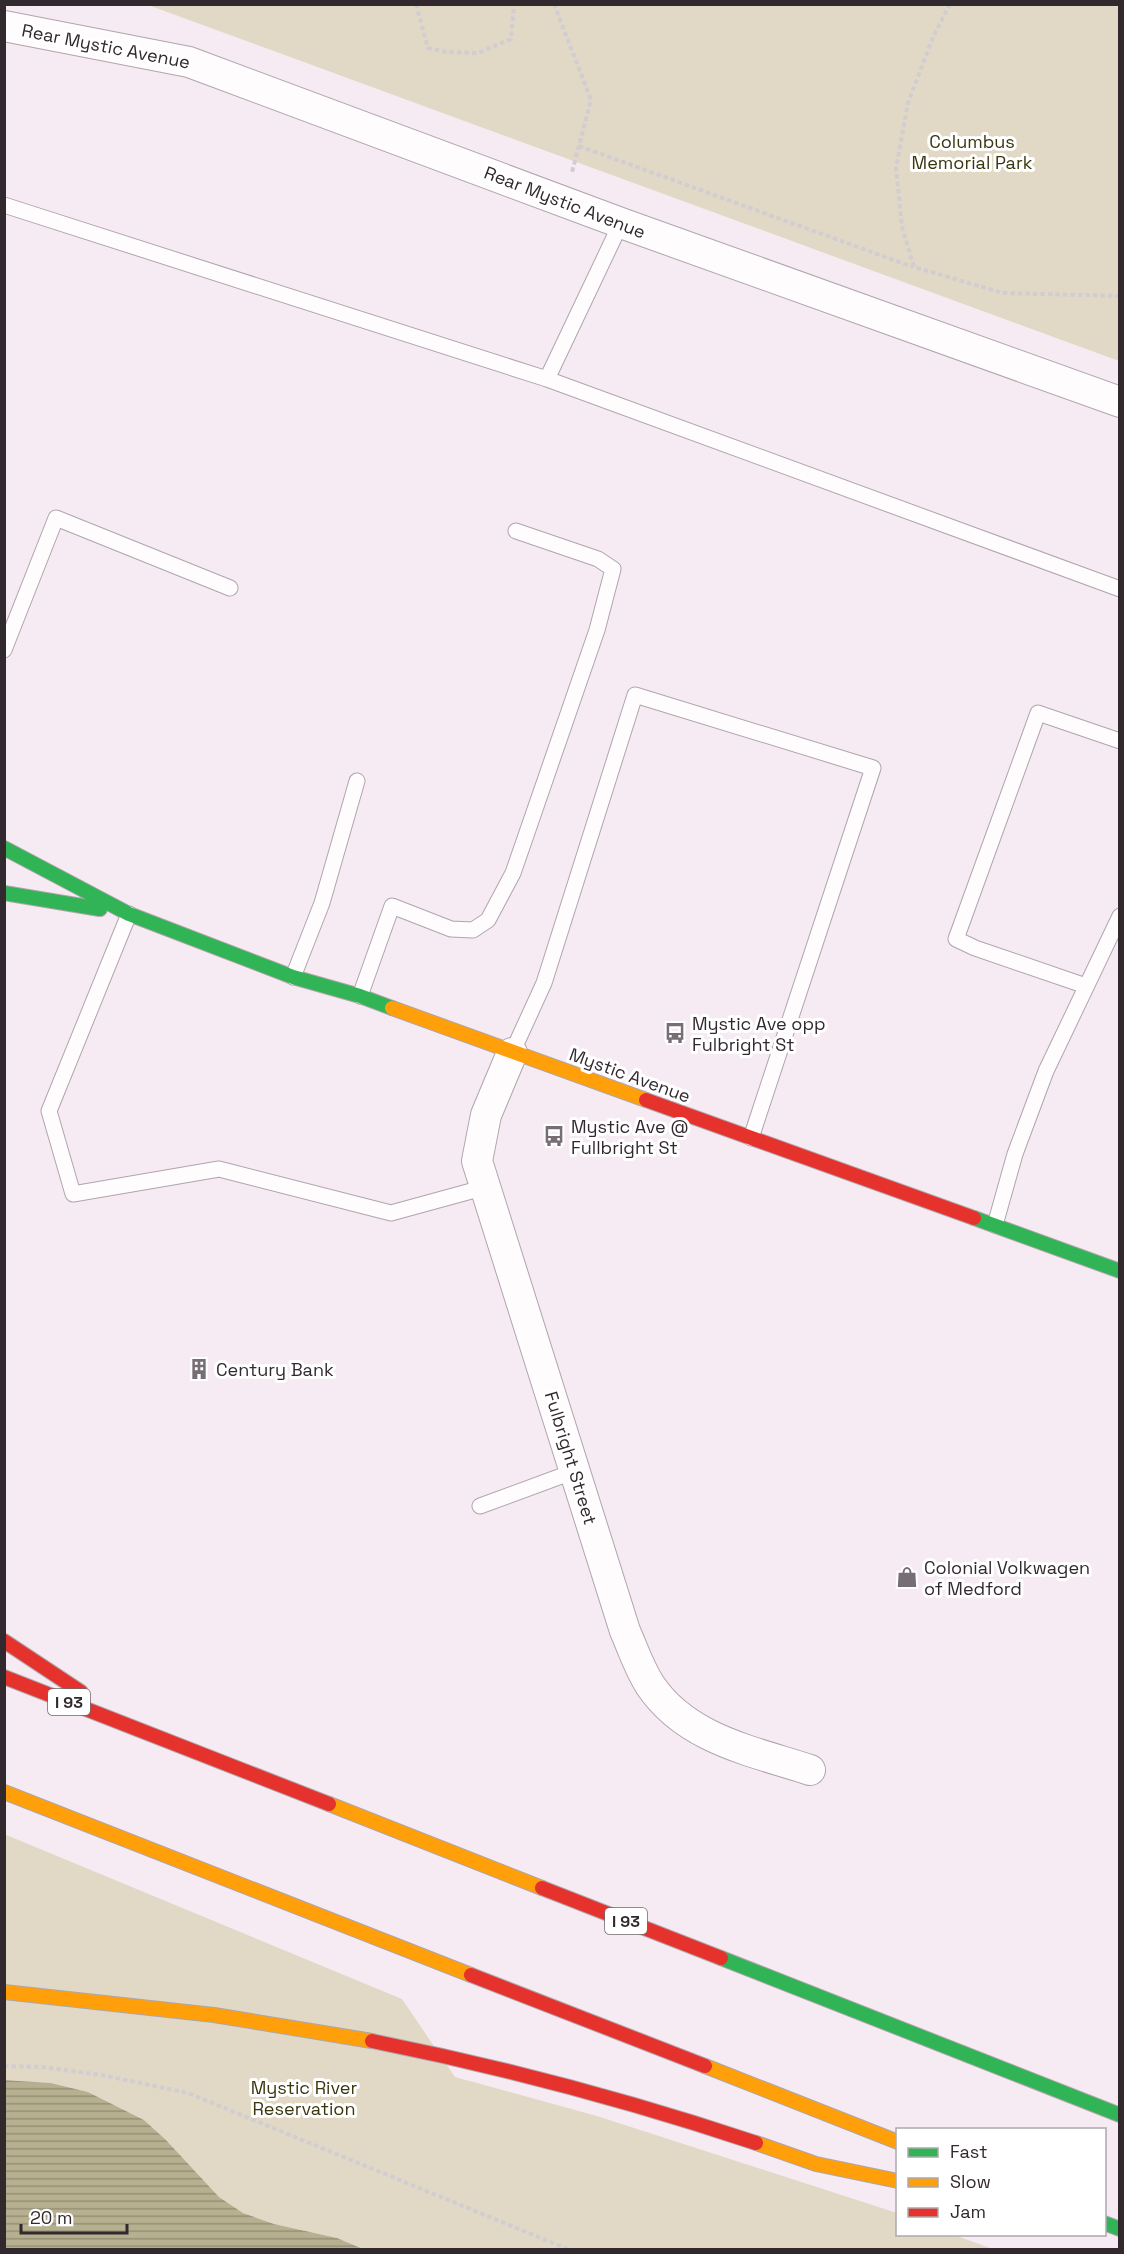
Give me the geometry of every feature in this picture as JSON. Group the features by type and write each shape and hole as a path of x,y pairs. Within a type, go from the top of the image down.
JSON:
{"main road":[{"name":"Mystic Avenue","path":"4,848 129,914 293,977 360,996 512,1053 1119,1271"},
{"name":"Mystic Avenue","path":"4,893 129,914"},
{"path":"4,1641 133,1727"},
{"name":"I 93","path":"4,1677 1119,2115"},
{"path":"4,1792 896,2142"},
{"path":"4,1992 123,2003 236,2018 323,2031 405,2048 555,2083 717,2130 825,2166 896,2181"}],"street":[{"name":"Rear Mystic Avenue","path":"4,26 189,62 621,223 1119,402"},
{"name":"Fulbright Street","path":"512,1053 486,1115 477,1161 625,1631 640,1668 657,1693 680,1718 714,1738 810,1770"}],"lane":[{"path":"4,205 547,379 1119,589"},
{"path":"547,379 621,223"},
{"path":"4,650 56,518 230,588"},
{"path":"360,996 392,906 451,929 474,930 488,920 513,873 597,630 612,569 598,559 516,531"},
{"path":"512,1053 544,984 636,695 873,768 752,1138"},
{"path":"1086,986 975,948 956,939 1038,713 1119,741"},
{"path":"293,977 322,903 357,781"},
{"path":"129,914 49,1111 72,1194 219,1169 391,1213 486,1188"},
{"path":"995,1225 1015,1154 1046,1071 1119,916"},
{"path":"480,1506 574,1471"}],"path":[{"path":"416,4 428,48 446,52 478,53 510,39 514,4"},
{"path":"554,4 591,100 564,201"},
{"path":"914,267 903,226 896,168 908,103 933,37 950,4"},
{"path":"579,146 914,267 1003,293 1119,296"},
{"path":"4,2066 42,2067 102,2075 188,2093 570,2250"}],"green space":[{"name":"Columbus Memorial Park","path":"148,5 1119,5 1119,361"},
{"name":"Mystic River Reservation","path":"4,1834 402,1999 455,2077 597,2116 896,2213 896,2236 957,2236 993,2249 363,2250 337,2238 274,2224 243,2213 219,2197 166,2140 144,2120 88,2092 51,2083 5,2080"}],"shaded area":[{"path":"4,2080 51,2083 88,2092 144,2120 166,2140 219,2197 243,2213 274,2224 337,2238 363,2249 5,2249"}],"traffic: fast":[{"path":"4,848 129,914 293,977 360,996 392,1008"},
{"path":"4,893 100,909"},
{"path":"974,1218 1120,1271"},
{"path":"721,1958 1120,2115"},
{"path":"1106,2224 1120,2229"}],"traffic: slow":[{"path":"392,1008 646,1100"},
{"path":"4,1792 471,1975"},
{"path":"329,1804 542,1888"},
{"path":"4,1992 214,2015 372,2041"},
{"path":"705,2066 896,2141"},
{"path":"756,2143 816,2164 896,2181"}],"traffic: jam":[{"path":"646,1100 974,1218"},
{"path":"4,1641 81,1692"},
{"path":"4,1677 329,1804"},
{"path":"542,1888 721,1958"},
{"path":"471,1975 705,2066"},
{"path":"372,2041 566,2086 756,2143"}],"place":[{"name":"Mystic Ave opp Fulbright St","path":"675,1033"},
{"name":"Mystic Ave @ Fullbright St","path":"554,1136"},
{"name":"Century Bank","path":"199,1369"},
{"name":"Colonial Volkwagen of Medford","path":"907,1577"}]}
